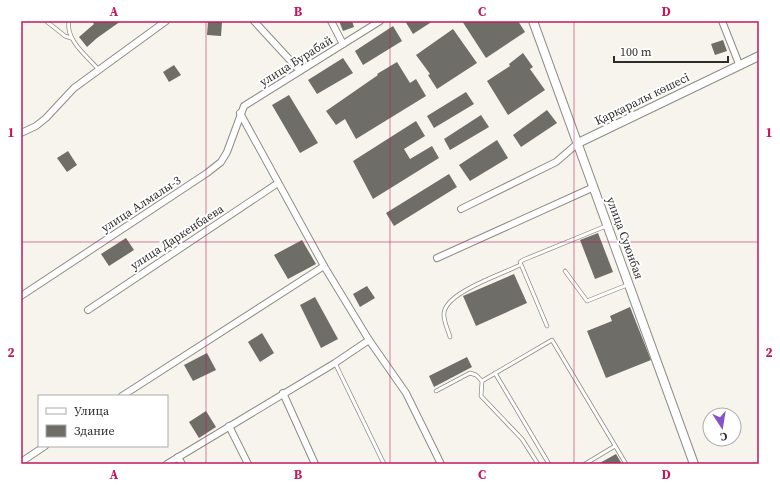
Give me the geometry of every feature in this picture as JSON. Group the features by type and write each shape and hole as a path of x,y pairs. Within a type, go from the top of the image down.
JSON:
{"street":[{"path":"21,133 36,126 46,118 74,88 166,21"},
{"path":"254,21 300,71"},
{"path":"331,21 343,44"},
{"name":"улица Бурабай","path":"244,106 380,21"},
{"name":"улица Суюнбая","path":"533,21 693,464"},
{"path":"722,21 739,64"},
{"name":"Қарқаралы көшесі","path":"578,143 739,64 759,56"},
{"name":"улица Алмалы-3","path":"21,296 214,168 221,162 227,152 240,113 244,106"},
{"path":"240,113 324,266 369,340 406,393 441,464"},
{"path":"461,209 556,162 578,143"},
{"name":"улица Даркенбаева","path":"88,310 278,183"},
{"path":"437,258 594,187"},
{"path":"124,395 324,266"},
{"path":"168,464 283,393 335,363 369,340"},
{"path":"283,393 315,464"},
{"path":"229,426 248,464"},
{"path":"21,462 44,447"},
{"path":"178,457 182,464"}],"lane":[{"path":"46,21 65,36 71,38 99,70"},
{"path":"68,21 71,38"},
{"path":"450,336 443,314 447,304 457,296 520,265 523,260 608,226"},
{"path":"520,265 547,326"},
{"path":"566,271 587,301 629,284"},
{"path":"482,381 552,340 626,464"},
{"path":"335,363 384,464"},
{"path":"436,391 470,373 476,375 482,381 481,396 522,438 538,464"},
{"path":"495,373 549,464"},
{"path":"585,464 615,446"}],"building":[{"path":"92,21 121,21 87,47 79,37 94,24"},
{"path":"339,21 352,21 354,27 343,31"},
{"path":"405,21 433,21 413,34"},
{"path":"462,21 518,21 525,32 486,58"},
{"path":"208,22 222,22 221,36 207,35"},
{"path":"393,26 402,41 363,65 355,51"},
{"path":"453,29 477,63 437,89 428,75 430,74 416,55"},
{"path":"723,40 727,51 715,55 711,44"},
{"path":"523,53 533,67 530,69 545,90 508,115 487,81 510,66 509,64"},
{"path":"343,58 353,73 317,94 308,80"},
{"path":"397,62 410,83 416,79 426,96 356,139 345,119 336,125 326,111 378,75 377,74"},
{"path":"174,65 181,75 169,82 163,72"},
{"path":"466,92 474,104 434,128 427,116"},
{"path":"289,95 318,143 300,153 272,105"},
{"path":"547,110 557,123 521,147 513,135"},
{"path":"481,115 489,127 450,150 444,139"},
{"path":"416,121 425,136 404,149 410,159 432,146 439,158 373,199 353,161"},
{"path":"497,140 508,158 470,181 459,165"},
{"path":"68,151 77,165 67,172 57,158"},
{"path":"449,174 457,187 394,226 386,213"},
{"path":"598,233 613,272 595,279 580,240"},
{"path":"126,238 134,250 109,266 101,254"},
{"path":"302,240 316,264 288,279 274,255"},
{"path":"514,274 527,303 476,326 463,296"},
{"path":"367,286 375,298 360,307 353,294"},
{"path":"315,297 338,339 321,348 300,305"},
{"path":"630,307 651,360 606,378 587,331 612,321 610,316"},
{"path":"262,333 274,353 260,362 248,342"},
{"path":"207,353 216,370 193,381 184,365"},
{"path":"467,357 472,367 434,387 429,376"},
{"path":"206,411 216,427 199,438 189,422"},
{"path":"616,454 622,464 598,464"}]}
